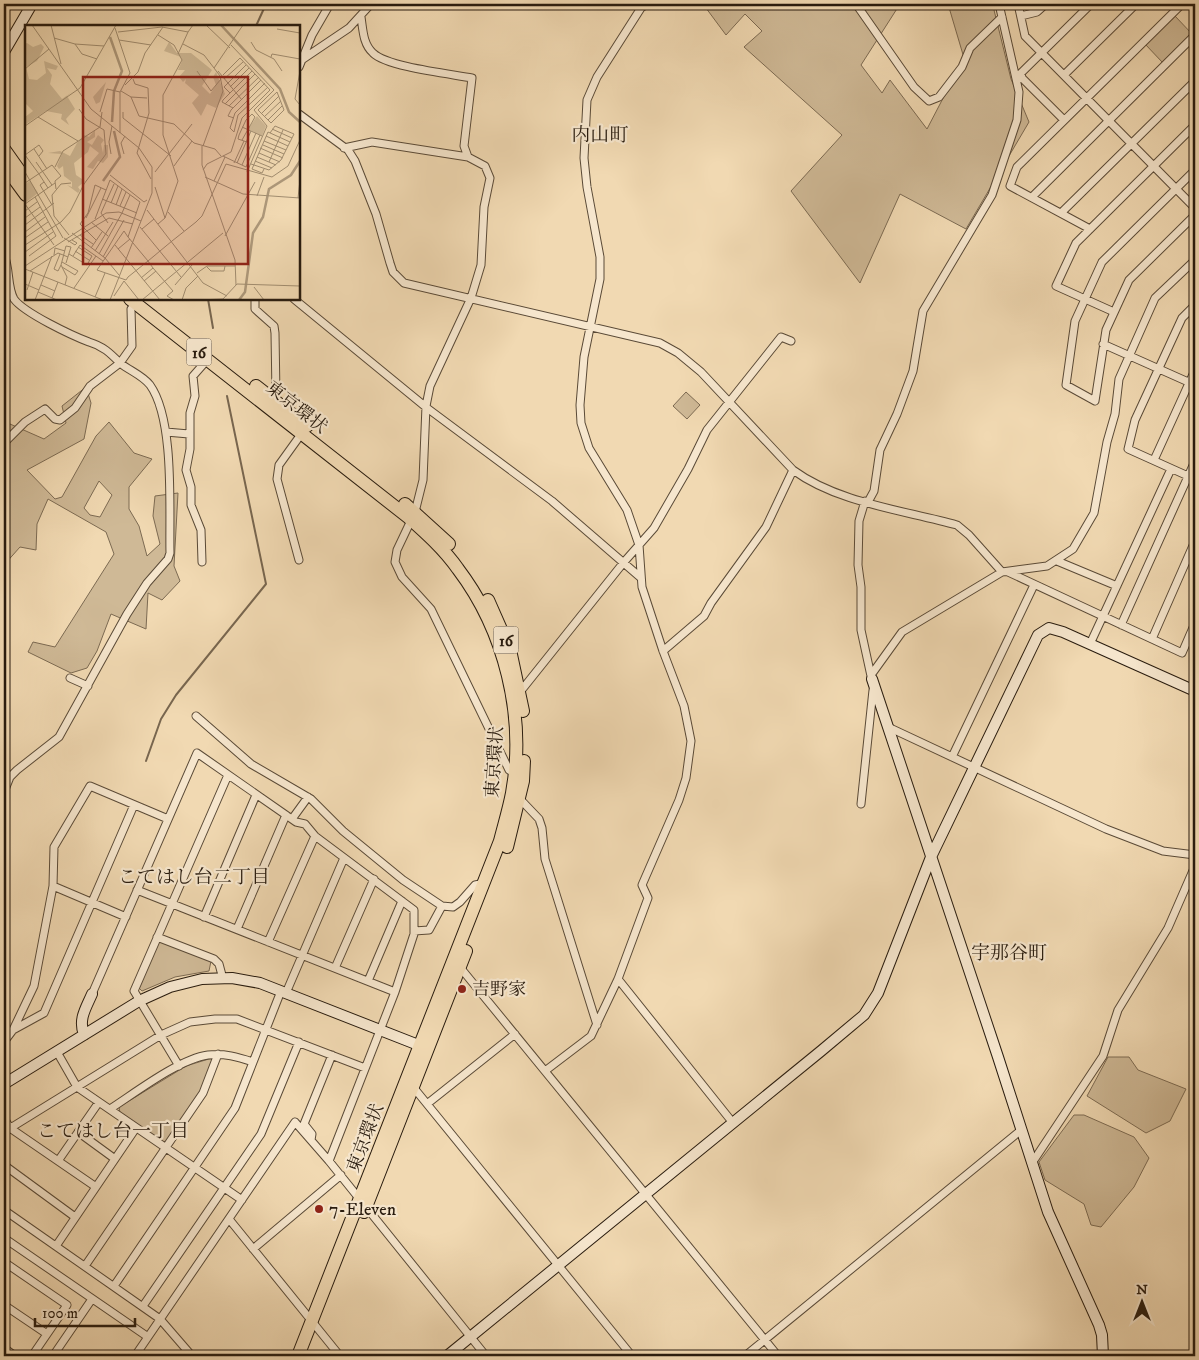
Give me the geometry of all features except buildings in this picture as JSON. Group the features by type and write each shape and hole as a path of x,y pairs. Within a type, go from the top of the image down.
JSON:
{"highway":[{"path":"4,149 25,179"},
{"path":"4,165 25,194"},
{"name":"東京環状","path":"137,300 449,544 480,586 496,617 510,650 520,692 524,742 523,782 507,847 457,963 315,1325 307,1356"},
{"name":"東京環状","path":"137,300 208,359 270,403 302,433 414,516 458,569 475,593 501,652 515,712 515,773 500,841 457,963"},
{"name":"東京環状","path":"363,1203 414,1088 424,1047"},
{"name":"東京環状","path":"298,1356 315,1325"}],"street":[{"path":"4,52 32,4"},
{"path":"300,66 304,60 312,35 330,4"},
{"path":"304,60 349,28 371,4"},
{"path":"545,1071 591,1036 597,1025 618,979 648,898 642,885 679,800 690,759 691,741 689,724 684,706 662,651 640,577 640,545 627,510 589,448 581,424 580,405 584,357 600,279 600,258 587,187 584,158 587,100 597,77 641,8 646,4"},
{"path":"856,4 914,87 929,101 939,97 962,67 970,48 1002,17"},
{"path":"999,4 1019,92 1017,120 992,195 923,311 913,372 897,414 880,450 874,490 867,501 859,521 858,564 861,587 861,630 872,679 998,1057 1020,1131 1056,1234 1099,1325 1102,1334 1103,1356"},
{"path":"1018,4 1025,36 1195,208"},
{"path":"1021,16 1037,12 1046,4"},
{"path":"1064,120 1022,78 1021,73 1091,4"},
{"path":"1064,75 1136,4"},
{"path":"1090,229 1010,186 1017,167 1182,4"},
{"path":"361,17 365,43 374,55 406,66 472,78 464,146 468,156"},
{"path":"1032,197 1195,35"},
{"path":"1061,213 1195,80"},
{"path":"300,115 344,148 355,161 376,214 390,263 397,277 404,283 642,338 678,352 701,372 793,470 823,488 957,525 1005,572 1182,653 1195,623"},
{"path":"1114,312 1056,286 1076,243 1195,125"},
{"path":"344,148 372,142 468,156 485,166 490,178 484,207 481,265 471,298 435,375 426,406 423,480 414,516 395,557 397,568 431,609 509,770 515,773"},
{"path":"1195,170 1102,262 1075,321 1066,385 1095,401 1106,330 1129,280 1195,215"},
{"path":"4,256 14,298 20,305 51,324 112,352 120,363 145,379 151,387 161,408 166,432 170,553 168,559 147,583 128,614 59,737 16,770 10,777 4,792"},
{"path":"861,804 872,679 902,632 1005,572 1047,566 1057,561 1073,548 1094,513 1107,442 1115,414 1119,379 1156,298 1195,260"},
{"path":"4,442 25,422 45,409 55,419 60,420 74,408 90,386 120,363 133,344 131,309 137,300"},
{"path":"255,300 255,309 274,326 276,395 270,403"},
{"path":"295,300 426,406 552,502 640,577"},
{"path":"1188,476 1128,449 1135,420 1182,318 1195,305"},
{"path":"520,692 624,562 654,528 688,469 707,430 781,337 791,341"},
{"path":"1103,344 1192,383"},
{"path":"202,562 201,530 191,505 192,487 186,470 190,449 190,413 195,396 193,376 208,359"},
{"path":"1154,460 1192,383 1195,370"},
{"path":"166,432 189,434"},
{"path":"299,560 277,479 279,465 302,433"},
{"path":"1121,626 1195,461"},
{"path":"1090,644 1171,469"},
{"path":"662,651 704,616 711,603 766,527 793,470"},
{"path":"1152,639 1195,541"},
{"path":"1057,561 1117,586"},
{"path":"952,756 1034,585"},
{"path":"448,1356 864,1015 872,1004 931,857 1038,635 1044,630 1054,629 1194,688"},
{"path":"70,678 88,686"},
{"path":"196,716 251,764 308,797 343,831 396,874 442,906 453,907 475,885 485,882"},
{"path":"888,727 1106,829 1164,851 1195,855"},
{"path":"84,1035 81,1026 82,1018 197,753 289,817 305,824 315,836 414,910 414,931 395,992 329,1160"},
{"path":"179,1066 134,991 228,775"},
{"path":"4,1042 13,1030 34,986 54,886 54,847 90,786 168,819"},
{"path":"204,917 256,795"},
{"path":"237,929 289,817 308,797"},
{"path":"519,798 539,820 542,828 545,859 597,1025"},
{"path":"13,1030 44,1013 134,805"},
{"path":"268,942 315,836"},
{"path":"114,1286 235,1108 266,1029 302,955 344,858"},
{"path":"1031,1163 1103,1056 1118,1010 1168,928 1195,866"},
{"path":"335,968 374,879"},
{"path":"54,886 126,916"},
{"path":"137,890 395,992"},
{"path":"368,981 402,901"},
{"path":"414,931 429,930 442,906"},
{"path":"157,937 214,959 219,964 224,979"},
{"path":"457,963 778,1356"},
{"path":"4,1084 139,1001 186,982 224,979 260,984 424,1047"},
{"path":"618,979 733,1122"},
{"path":"7,1130 161,1036 190,1022 237,1019 365,1068"},
{"path":"427,1104 515,1034"},
{"path":"143,1306 267,1124 299,1042"},
{"path":"57,1052 77,1087 242,1200"},
{"path":"84,1266 203,1093 218,1054"},
{"path":"110,1109 179,1066 203,1056 231,1055 253,1062"},
{"path":"311,1141 312,1134 304,1124 332,1055"},
{"path":"414,1088 632,1356"},
{"path":"58,1161 98,1102"},
{"path":"4,1118 7,1130 96,1187"},
{"path":"135,1356 295,1122 329,1160 486,1356"},
{"path":"56,1246 136,1128"},
{"path":"745,1356 1020,1131"},
{"path":"78,1132 115,1159"},
{"path":"4,1165 75,1217"},
{"path":"253,1249 341,1175"},
{"path":"4,1210 160,1319 192,1356"},
{"path":"229,1220 340,1356"},
{"path":"4,1238 148,1336"},
{"path":"4,1262 66,1305 32,1356"},
{"path":"53,1356 92,1299"},
{"path":"4,1305 47,1334"},
{"path":"4,1348 15,1356"}],"shaded area":[{"path":"703,4 900,4 861,65 882,93 890,80 927,129 964,58 948,4 991,4 1011,79 1029,122 966,229 900,194 860,283 791,191 842,135 744,47 762,31 745,14 726,35"},
{"path":"1175,16 1193,35 1163,63 1145,44"},
{"path":"86,387 91,403 84,439 27,470 55,499 62,497 96,436 109,422 134,453 152,459 129,487 129,509 139,526 147,556 160,544 153,516 155,496 178,493 174,566 180,581 162,600 148,593 146,629 111,614 97,651 87,668 71,673 28,652 33,642 55,647 114,554 106,532 48,499 37,524 36,550 20,547 4,565 4,434 10,424 44,439 66,423 62,406","holes":["99,481 112,495 100,517 90,515 84,508"]},
{"path":"686,392 700,405 687,419 673,406"},
{"path":"162,941 211,961 209,971 175,977 142,991 138,987 158,942"},
{"path":"1108,1057 1129,1057 1138,1070 1186,1089 1170,1121 1146,1133 1087,1096"},
{"path":"212,1058 214,1061 201,1093 168,1141 163,1142 120,1113 119,1107 186,1066"},
{"path":"1074,1115 1084,1115 1134,1137 1149,1158 1134,1187 1101,1227 1091,1225 1084,1204 1045,1180 1039,1162"}],"waterway":[{"path":"256,25 266,4"},
{"path":"208,300 213,328"},
{"path":"146,761 161,719 176,695 266,584 227,396"}],"place":[{"name":"吉野家","path":"462,989"},
{"name":"7-Eleven","path":"319,1209"}],"district":[{"name":"内山町","path":"600,134"},
{"name":"こてはし台二丁目","path":"194,876"},
{"name":"宇那谷町","path":"1009,952"},
{"name":"こてはし台一丁目","path":"113,1130"}]}
